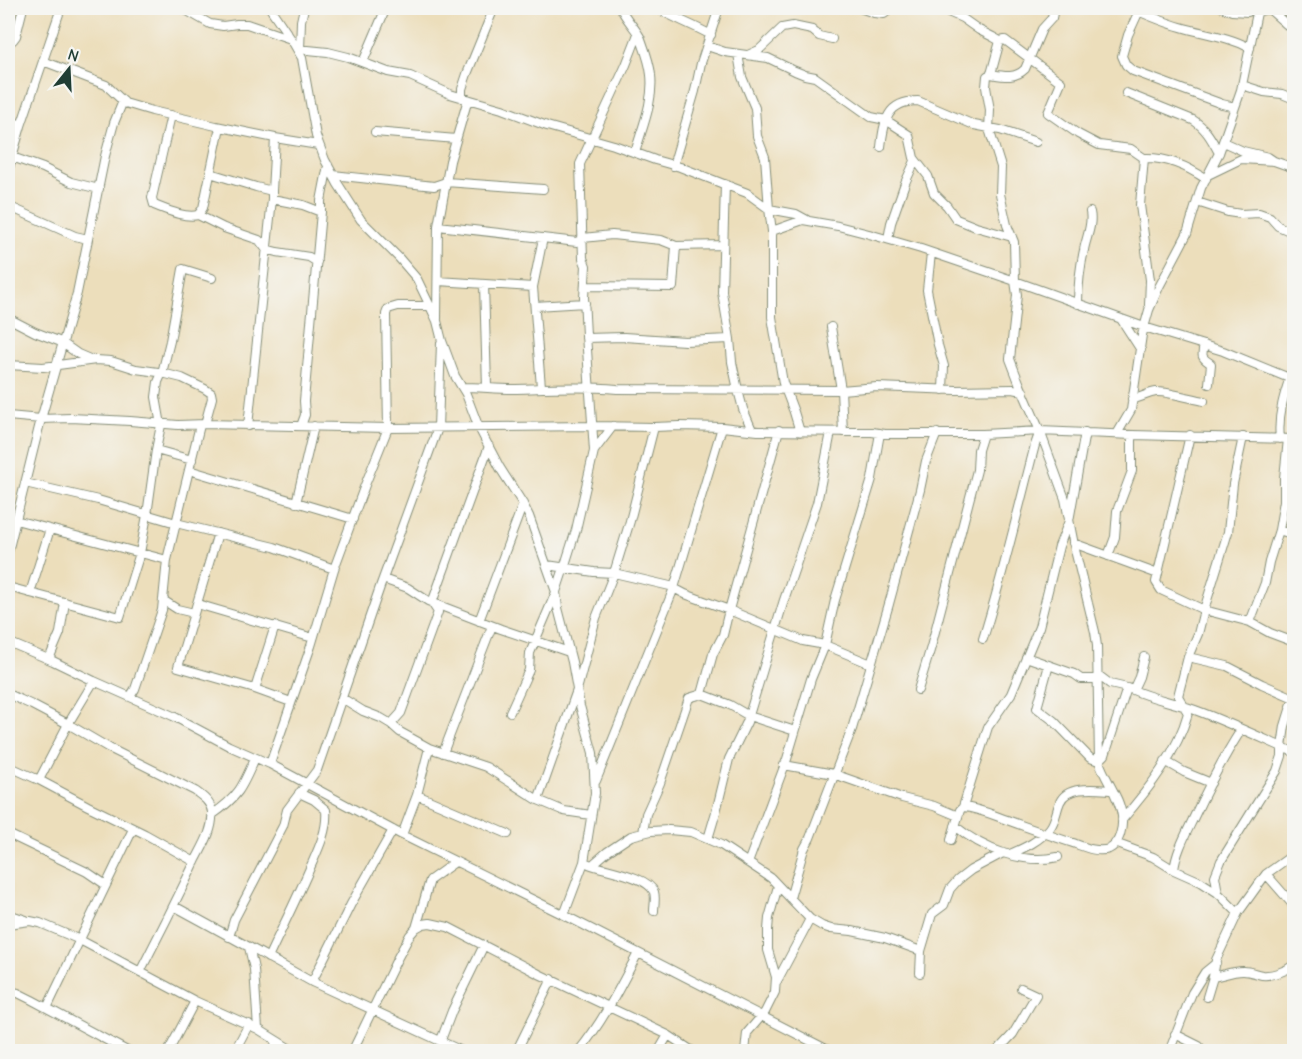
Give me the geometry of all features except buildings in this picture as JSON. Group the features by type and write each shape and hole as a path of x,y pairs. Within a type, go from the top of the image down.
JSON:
{"street":[{"path":"8,39 13,40 16,36 23,8"},
{"path":"8,171 61,8"},
{"path":"182,8 210,24 223,26 247,24 291,39"},
{"path":"270,8 299,49 337,54 388,72 410,76 444,91 547,126 680,167 747,193 770,208 796,214 811,221"},
{"path":"304,8 299,49 318,145 333,175 361,220 417,279 437,321 455,376 479,428 529,516 556,591 560,618 593,753 595,785 584,862 564,915"},
{"path":"363,62 386,8"},
{"path":"437,321 438,226 465,98 462,89 494,8"},
{"path":"621,8 638,34 651,72 652,83 648,110 635,153"},
{"path":"656,8 711,35"},
{"path":"672,166 719,8"},
{"path":"860,8 884,14 892,8"},
{"path":"939,8 962,18 1000,42"},
{"path":"991,74 1005,76 1021,74 1042,29 1052,18 1054,8"},
{"path":"1223,8 1248,12 1250,9 1269,9 1294,32"},
{"path":"1235,107 1153,80 1133,71 1122,56 1135,9 1169,24 1227,39 1250,48"},
{"path":"1118,434 1131,410 1149,309 1187,234 1201,188 1223,142 1242,85 1257,10"},
{"path":"747,56 759,50 782,28 793,26 812,30 819,36 832,39"},
{"path":"510,712 529,670 530,653 534,641 564,568 576,530 594,451 586,338 586,266 583,258 580,164 638,34"},
{"path":"1000,42 1005,40 1061,82 1048,113 1078,134 1099,145 1131,149 1144,158 1172,160 1207,177"},
{"path":"963,807 971,807 1096,850 1114,846 1122,820 1118,802 1099,761 1097,646 1065,499 1010,359 1017,295 1014,242 1007,225 1000,194 1001,167 989,129 990,110 986,87 987,76 991,74 1000,42"},
{"path":"707,46 747,56 772,59 795,71 815,77 871,117 886,120 909,135 915,161 929,178 933,193 947,206 956,219 1012,237"},
{"path":"738,54 742,77 755,108 757,136 765,157 772,231 772,317 783,383 800,432"},
{"path":"43,61 106,85 125,103 275,138 318,145"},
{"path":"1242,85 1294,99"},
{"path":"1126,93 1200,124 1211,137 1219,153"},
{"path":"8,552 12,519 25,483 40,419 77,293 114,123 123,101"},
{"path":"881,147 886,120 896,106 908,101 918,101 974,125 1000,130 1036,142"},
{"path":"171,115 152,198 154,205 171,212 198,215 224,228 259,240 266,249 309,257 317,262"},
{"path":"8,118 21,126"},
{"path":"198,215 203,208 220,126"},
{"path":"375,132 456,139"},
{"path":"248,426 272,195 275,138"},
{"path":"1223,142 1294,168"},
{"path":"12,157 71,182 99,189"},
{"path":"1144,158 1140,205 1150,280 1149,309"},
{"path":"1207,177 1241,159 1274,161"},
{"path":"888,239 891,223 915,161"},
{"path":"301,426 304,415 321,201 328,165"},
{"path":"210,173 256,187 321,212"},
{"path":"333,175 434,186 446,182 543,189"},
{"path":"725,184 722,292 738,390 752,430"},
{"path":"1197,202 1227,212 1259,213 1270,217 1278,226 1294,233"},
{"path":"8,206 75,236 88,239"},
{"path":"1078,304 1083,252 1091,219 1090,212"},
{"path":"772,231 803,220 888,239 1144,327 1223,351 1292,379"},
{"path":"438,226 578,242 583,238 612,235 661,240 676,246 723,245"},
{"path":"541,387 533,287 543,238"},
{"path":"585,286 673,287 676,246"},
{"path":"931,253 927,290 944,366 943,390"},
{"path":"8,587 120,616 140,553 147,515 161,425 156,397 158,382 170,341 183,269 212,279"},
{"path":"438,281 533,287"},
{"path":"483,284 487,387"},
{"path":"534,306 585,303"},
{"path":"270,764 314,638 334,569 388,428 386,314 388,309 398,306 430,306"},
{"path":"8,318 82,356 182,378 211,393 212,398 189,470 167,560 162,610 130,697"},
{"path":"1121,319 1141,350"},
{"path":"831,327 841,390 843,432"},
{"path":"586,338 624,337 685,341 730,339"},
{"path":"229,937 234,920 283,826 287,810 317,770 438,428 442,341"},
{"path":"1204,345 1203,357 1211,364 1209,384"},
{"path":"8,365 56,366 96,360"},
{"path":"1250,622 1265,583 1269,562 1280,530 1288,439 1278,424 1294,365"},
{"path":"462,387 841,390 877,387 1023,391"},
{"path":"1132,399 1140,399 1148,394 1160,392 1204,401"},
{"path":"8,416 130,421 161,425 388,428 722,427 800,432 983,434 1040,431 1288,439"},
{"path":"296,503 314,426"},
{"path":"594,451 613,426"},
{"path":"538,800 577,690 596,618 614,573 654,427"},
{"path":"595,785 674,588 722,427"},
{"path":"702,694 713,654 723,635 779,430"},
{"path":"983,639 999,589 1040,431"},
{"path":"708,839 729,759 748,716 817,503 831,432"},
{"path":"951,840 988,727 1011,694 1039,627 1059,546 1069,521 1085,432"},
{"path":"748,863 825,645 872,479 880,433"},
{"path":"790,898 804,849 852,729 911,525 926,461 937,433"},
{"path":"918,690 977,470 978,450 983,434"},
{"path":"1108,555 1115,537 1118,511 1132,471 1132,435"},
{"path":"1190,435 1156,582 1161,590 1204,610 1250,622 1294,642"},
{"path":"1122,820 1141,798 1166,761 1185,726 1188,713 1178,696 1188,657 1198,634 1228,532 1233,484 1243,437"},
{"path":"432,603 489,446"},
{"path":"156,450 192,460"},
{"path":"189,470 353,519"},
{"path":"1285,472 1294,477"},
{"path":"25,483 274,547 334,569"},
{"path":"479,621 523,504"},
{"path":"12,519 167,560"},
{"path":"30,593 50,529"},
{"path":"1280,530 1294,535"},
{"path":"218,533 178,667 291,702"},
{"path":"1073,543 1158,574"},
{"path":"546,565 614,573 670,585 685,594 803,641 825,645 871,664"},
{"path":"383,579 408,588 432,603 569,652"},
{"path":"163,600 177,609 194,613"},
{"path":"48,659 60,633 66,602"},
{"path":"391,724 401,713 438,612 432,603"},
{"path":"197,604 314,638"},
{"path":"255,689 274,626"},
{"path":"442,753 492,626"},
{"path":"8,642 173,716 229,746 270,764 402,835 832,1052"},
{"path":"1026,657 1074,674 1081,679 1098,677 1110,684 1145,696 1183,706 1294,752"},
{"path":"1099,761 1105,755 1130,689 1139,677 1143,657"},
{"path":"1188,657 1227,666 1294,698 1285,726 1282,756 1277,771 1221,861 1215,876 1218,893"},
{"path":"1049,665 1036,708 1054,722 1090,758 1099,761"},
{"path":"39,780 68,724 94,681"},
{"path":"8,694 195,791 207,801 211,808 208,834 140,972"},
{"path":"644,833 646,814 660,783 689,698 702,694 730,705 748,716 795,731"},
{"path":"342,698 363,711 381,718 400,732 429,748 486,767 538,800 564,812 591,814"},
{"path":"1174,870 1186,833 1210,783 1241,730"},
{"path":"402,835 417,795 429,748"},
{"path":"212,815 238,794 255,758"},
{"path":"1166,761 1210,783"},
{"path":"784,765 834,774 958,816"},
{"path":"8,766 151,837 195,862"},
{"path":"920,973 921,951 932,914 944,905 950,889 958,880 971,870 1035,841 1045,834 1054,821 1063,796 1080,790 1112,790"},
{"path":"268,957 303,884 325,826 326,810 314,800 299,793"},
{"path":"417,795 508,834"},
{"path":"955,826 970,838 1006,854 1040,860 1058,857"},
{"path":"47,1008 133,829"},
{"path":"312,982 351,904 393,830"},
{"path":"592,865 631,836 651,831 691,832 708,839 771,878 810,919 822,926 885,938 921,951"},
{"path":"8,834 87,872 106,885"},
{"path":"1115,843 1153,857 1174,870 1201,882 1218,893 1238,913"},
{"path":"1208,998 1223,942 1238,913 1266,874 1294,854"},
{"path":"352,1052 397,959 416,928 430,880 455,862"},
{"path":"584,862 637,879 650,886 654,892 654,911"},
{"path":"1266,874 1294,906"},
{"path":"1201,882 1215,876"},
{"path":"777,981 768,946 769,918 778,886"},
{"path":"174,906 312,982 464,1052"},
{"path":"8,914 40,923 80,940 195,1001 249,1024 295,1052"},
{"path":"745,1052 747,1033 762,1015 775,992 777,981 810,919"},
{"path":"8,924 30,921"},
{"path":"416,928 423,924 448,927 668,1035 694,1052"},
{"path":"441,1040 452,1011 484,945"},
{"path":"249,946 254,969 258,1029"},
{"path":"578,1052 597,1028 638,953"},
{"path":"1168,1052 1192,993 1205,972 1216,963"},
{"path":"1213,977 1240,971 1270,975 1287,970 1294,965"},
{"path":"516,1052 552,980"},
{"path":"996,1052 1013,1034 1036,995 1021,988"},
{"path":"8,991 18,993 129,1052"},
{"path":"168,1052 195,1001"},
{"path":"234,1052 249,1024"},
{"path":"1175,1034 1199,1046 1203,1052"},
{"path":"658,1052 668,1035"},
{"path":"272,1052 277,1041"}]}
